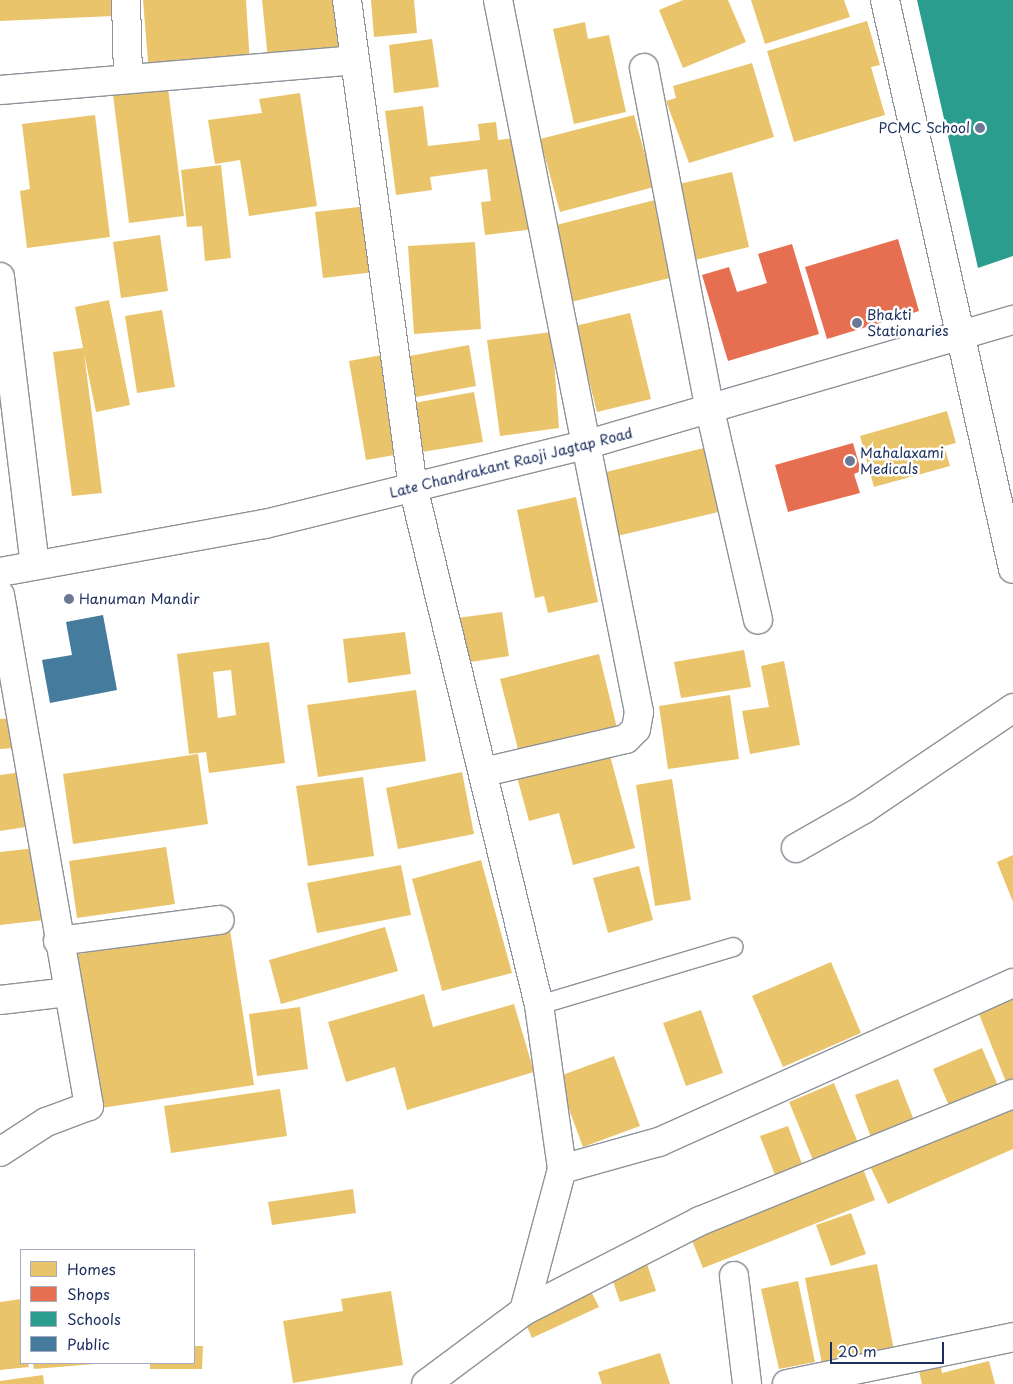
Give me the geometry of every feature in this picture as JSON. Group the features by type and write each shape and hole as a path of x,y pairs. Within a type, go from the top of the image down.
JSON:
{"street":[{"path":"126,0 128,79"},
{"path":"347,0 413,487 484,772 539,1005 562,1169 524,1311"},
{"path":"484,772 626,739 636,729 639,712 498,0"},
{"path":"885,0 958,338 1013,569"},
{"path":"0,90 355,60"},
{"path":"644,68 710,410 758,620"},
{"path":"0,277 3,328 35,565"},
{"name":"Late Chandrakant Raoji Jagtap Road","path":"0,572 265,524 585,445 958,338 1013,320"},
{"path":"0,595 9,694 89,1106 46,1122 0,1152"},
{"path":"796,848 864,809 1013,708"},
{"path":"58,941 220,920"},
{"path":"562,1169 659,1142 1013,983"},
{"path":"0,1000 68,992"},
{"path":"426,1384 524,1311 700,1221 1013,1094"},
{"path":"734,1276 746,1384"},
{"path":"787,1384 1013,1337"}],"lane":[{"path":"539,1005 734,948"}],"building: Homes":[{"path":"0,0 113,0 114,16 0,21"},
{"path":"143,0 246,0 250,66 149,74"},
{"path":"262,0 336,0 341,52 268,59"},
{"path":"371,0 414,0 417,33 374,37"},
{"path":"683,0 728,0 746,42 683,68 659,10"},
{"path":"751,0 844,0 850,17 765,44"},
{"path":"867,21 880,65 871,67 885,115 794,142 767,51"},
{"path":"585,22 588,39 609,35 626,112 574,124 553,29"},
{"path":"432,39 439,87 394,93 389,45"},
{"path":"752,63 774,137 689,163 666,101 676,98 673,86"},
{"path":"168,88 184,216 129,223 113,95"},
{"path":"300,93 317,206 249,216 240,160 215,164 208,120 262,113 259,99"},
{"path":"423,106 428,146 480,140 478,124 496,122 498,140 523,137 535,229 485,235 481,202 491,201 487,169 430,177 432,190 396,195 385,111"},
{"path":"95,115 110,237 27,248 20,191 30,189 22,124"},
{"path":"634,115 654,187 560,212 540,139"},
{"path":"221,165 231,258 205,261 202,226 187,227 181,170"},
{"path":"732,172 749,247 695,260 679,184"},
{"path":"655,200 674,277 571,302 552,226"},
{"path":"367,206 375,272 323,278 315,212"},
{"path":"160,235 168,291 121,298 113,242"},
{"path":"475,242 481,329 414,334 408,246"},
{"path":"109,300 130,405 96,412 84,353 102,493 72,496 53,352 83,348 75,307"},
{"path":"162,310 175,387 137,393 125,316"},
{"path":"630,313 651,399 597,412 575,326"},
{"path":"552,332 559,428 500,436 487,340"},
{"path":"469,345 476,386 411,398 404,357"},
{"path":"382,355 400,454 366,460 349,361"},
{"path":"474,392 483,442 422,452 414,403"},
{"path":"947,411 956,443 944,446 950,466 874,487 860,436"},
{"path":"712,446 727,510 613,537 598,474"},
{"path":"576,497 598,602 548,613 544,596 535,598 517,510"},
{"path":"502,612 509,656 464,663 457,618"},
{"path":"405,632 411,674 348,683 343,639"},
{"path":"269,642 285,763 209,773 206,752 189,754 177,654","holes":["231,670 236,715 218,718 213,672"]},
{"path":"744,650 751,687 681,698 674,662"},
{"path":"599,654 617,728 519,753 500,679"},
{"path":"784,661 800,745 750,754 742,711 769,707 761,666"},
{"path":"416,690 426,761 318,777 307,705"},
{"path":"730,695 739,759 668,769 659,706"},
{"path":"10,718 14,748 0,749 0,719"},
{"path":"609,752 635,848 573,865 559,813 529,821 517,777"},
{"path":"198,754 208,824 73,844 63,774"},
{"path":"22,772 32,826 0,831 0,775"},
{"path":"462,772 474,834 398,849 386,788"},
{"path":"363,777 374,856 308,866 296,786"},
{"path":"672,779 691,900 655,906 636,785"},
{"path":"166,847 175,904 77,918 69,861"},
{"path":"36,848 44,920 0,925 0,852"},
{"path":"1013,855 1013,902 997,862"},
{"path":"481,860 512,973 442,991 412,879"},
{"path":"401,865 411,915 317,933 307,883"},
{"path":"639,866 653,920 608,933 593,878"},
{"path":"385,927 398,971 281,1004 269,960"},
{"path":"230,930 254,1085 101,1108 78,954"},
{"path":"831,962 861,1033 783,1067 752,996"},
{"path":"424,994 433,1027 514,1004 534,1072 407,1110 395,1067 346,1082 328,1022"},
{"path":"1013,994 1013,1090 1010,1092 977,1009"},
{"path":"300,1007 308,1069 257,1076 249,1014"},
{"path":"701,1010 723,1073 686,1086 663,1023"},
{"path":"982,1048 999,1088 950,1108 933,1069"},
{"path":"614,1056 640,1126 583,1147 557,1077"},
{"path":"898,1079 915,1123 872,1140 855,1095"},
{"path":"834,1083 860,1148 815,1165 789,1102"},
{"path":"280,1089 287,1136 171,1153 164,1106"},
{"path":"1013,1098 1013,1149 888,1204 868,1162"},
{"path":"788,1126 805,1172 778,1183 760,1136"},
{"path":"862,1166 875,1200 703,1268 689,1233"},
{"path":"353,1189 356,1213 272,1225 268,1202"},
{"path":"851,1213 866,1254 831,1266 816,1225"},
{"path":"647,1264 656,1291 620,1302 611,1275"},
{"path":"877,1264 894,1350 822,1364 805,1278"},
{"path":"798,1281 815,1362 779,1369 761,1289"},
{"path":"391,1291 403,1365 293,1383 283,1321 343,1311 341,1299"},
{"path":"592,1293 599,1307 532,1338 526,1324"},
{"path":"20,1299 20,1364 28,1364 29,1367 0,1370 0,1302"},
{"path":"195,1346 203,1346 202,1369 150,1369 150,1364 195,1364"},
{"path":"660,1353 670,1384 602,1384 598,1372"},
{"path":"989,1361 995,1384 922,1384 918,1367 940,1362 942,1373"},
{"path":"33,1364 95,1364 34,1369"},
{"path":"43,1375 44,1384 0,1384 0,1381"}],"building: Shops":[{"path":"898,239 919,311 827,339 805,267"},
{"path":"792,244 819,334 728,361 702,275 729,267 737,292 767,283 758,254"},
{"path":"853,443 861,471 854,474 860,493 788,512 775,465"}],"building: Schools":[{"name":"PCMC School","path":"917,0 1013,0 1013,256 978,268"}],"building: Public":[{"path":"103,615 117,690 50,703 42,660 72,655 66,622"}],"place":[{"name":"PCMC School","path":"980,128"},
{"name":"Bhakti Stationaries","path":"857,323"},
{"name":"Mahalaxami Medicals","path":"850,461"},
{"name":"Hanuman Mandir","path":"69,599"}]}
